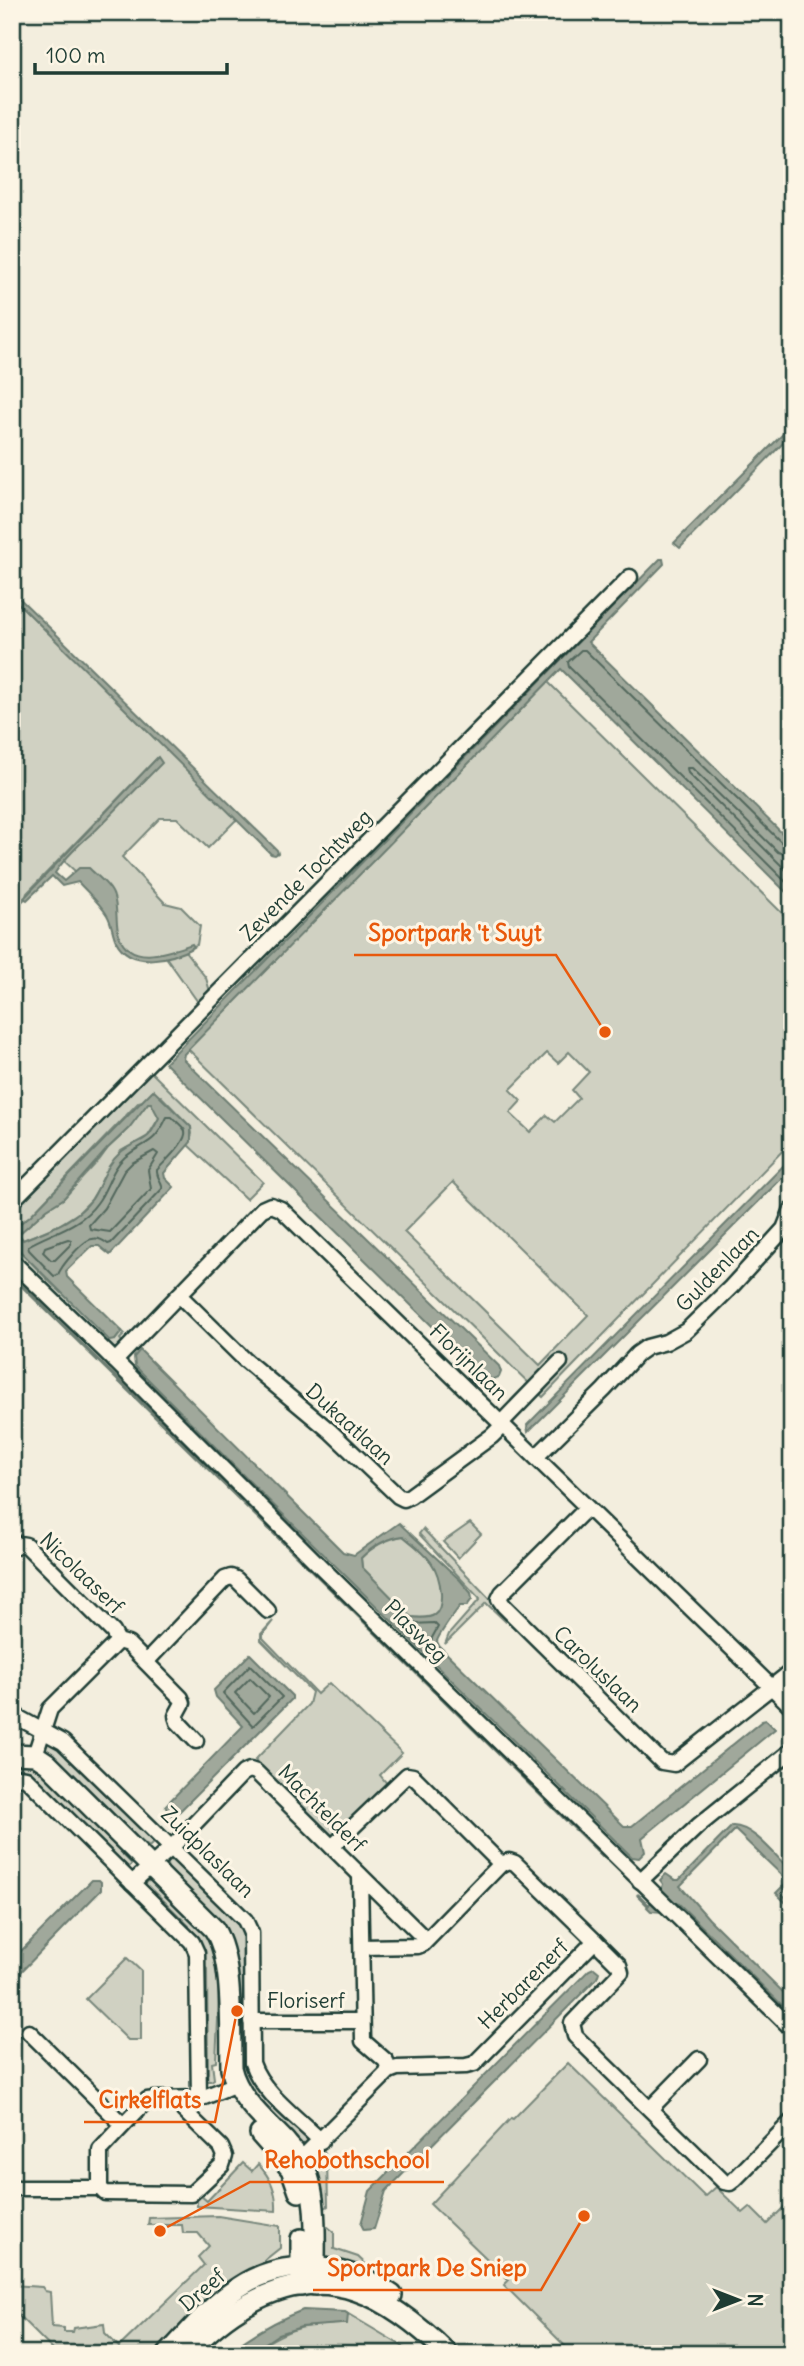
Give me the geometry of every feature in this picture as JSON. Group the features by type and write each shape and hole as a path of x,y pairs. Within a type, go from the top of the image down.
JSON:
{"street":[{"name":"Zevende Tochtweg","path":"12,1201 630,577"},
{"name":"Florijnlaan","path":"116,1361 262,1209 271,1205 281,1209 792,1707"},
{"name":"Guldenlaan","path":"536,1457 637,1354 647,1347 666,1342 686,1332 784,1229 792,1209"},
{"name":"Plasweg","path":"12,1261 792,2029"},
{"name":"Dukaatlaan","path":"178,1295 245,1360 330,1431 397,1496 404,1499 492,1436 502,1424"},
{"path":"502,1424 560,1362"},
{"name":"Caroluslaan","path":"587,1508 499,1599 503,1606 662,1762 674,1764 771,1687"},
{"name":"Nicolaaserf","path":"12,1548 20,1544 26,1545 113,1632 118,1641 128,1644 181,1698 183,1703 176,1716 178,1722 196,1741"},
{"path":"146,1662 225,1579 236,1579 268,1611"},
{"name":"Nicolaaserf","path":"35,1755 50,1709 118,1641"},
{"path":"771,1687 792,1671"},
{"name":"Zuidplaslaan","path":"12,1711 19,1718 63,1742 245,1920 251,1933 252,2063 258,2079 321,2141"},
{"path":"640,1881 698,1826 792,1750"},
{"path":"12,1754 35,1755 47,1763 214,1929 220,1939 224,1957 220,2064 234,2104 296,2164 312,2189 308,2276"},
{"name":"Machtelderf","path":"132,1882 171,1848 243,1773 250,1770 256,1772 426,1940"},
{"name":"Herbarenerf","path":"332,1847 407,1775 412,1776 501,1864 509,1861 515,1863 595,1941 474,2064 397,2068 389,2071"},
{"path":"12,1781 17,1777 26,1778 192,1942 197,1953 199,2099"},
{"path":"362,1947 418,1946 501,1864"},
{"name":"Machtelderf","path":"360,1875 363,2041 386,2061 389,2071"},
{"path":"595,1941 619,1965 621,1972 572,2023 575,2036 724,2182 730,2183 792,2121"},
{"name":"Floriserf","path":"251,2021 362,2021"},
{"path":"29,2032 123,2125"},
{"path":"650,2109 699,2059"},
{"path":"296,2164 389,2071"},
{"path":"100,2188 100,2150 148,2100 199,2099 230,2087"},
{"path":"12,2188 100,2188 105,2193 112,2194 191,2194 222,2165 225,2156 221,2147 183,2110 182,2099"},
{"name":"Dreef","path":"168,2354 213,2308 240,2286 281,2269 308,2276"},
{"name":"Dreef","path":"184,2354 246,2305 308,2276 349,2272 375,2283 409,2309 420,2326 448,2354"}],"shaded area":[{"path":"12,597 239,817 208,848 177,818 160,818 122,857 165,903 181,907 200,926 197,945 149,959 136,955 118,940 106,900 62,859 158,757 27,893 25,899 18,905 12,899"},
{"path":"548,682 792,923 792,1141 543,1397 188,1049","holes":["569,1052 589,1072 572,1090 579,1098 555,1122 547,1115 530,1132 510,1113 521,1101 510,1090 547,1053 558,1063","453,1182 588,1315 540,1365 404,1232"]},
{"path":"185,951 206,978 211,995 200,1005 166,957"},
{"path":"148,1069 263,1182 246,1199 188,1145 192,1134 191,1127 161,1096 139,1102 30,1216 19,1224 12,1224 12,1208"},
{"path":"148,1103 155,1107 159,1118 148,1136 121,1151 91,1200 78,1213 59,1225 23,1240 18,1234 63,1199"},
{"path":"12,1243 51,1283 115,1340 122,1331 125,1334 120,1339 123,1343 119,1348 107,1345 12,1252"},
{"path":"470,1523 481,1534 458,1558 443,1542"},
{"path":"423,1529 508,1618 505,1621 486,1603 445,1644 449,1634 480,1599 419,1534"},
{"path":"403,1536 428,1558 440,1580 441,1608 431,1616 411,1617 362,1568 361,1558 370,1550 385,1541"},
{"path":"273,1621 263,1638 317,1694 329,1683 402,1753 380,1775 388,1785 334,1839 255,1760 309,1704 312,1692 261,1640 261,1634"},
{"path":"50,1740 66,1750 66,1757 123,1812 130,1813 157,1839 149,1847 138,1838 135,1840 43,1750 45,1742"},
{"path":"12,1760 26,1762 44,1771 126,1851 123,1855 132,1864 126,1870 12,1774"},
{"path":"171,1856 245,1926 248,2007 237,2007 231,1942 227,1933 169,1872 166,1861"},
{"path":"151,1879 199,1924 214,1954 218,2009 216,2062 212,2063 214,2079 211,2081 204,2081 208,2073 207,1969 194,1950 189,1926 155,1892 147,1891 145,1884"},
{"path":"127,1958 141,1971 141,2040 128,2040 86,1999"},
{"path":"241,2011 248,2011 249,2069 310,2138 304,2147 300,2148 252,2102 239,2066 237,2026 241,2025"},
{"path":"568,2063 705,2197 716,2187 743,2213 750,2207 767,2224 792,2199 792,2354 573,2354 504,2285 509,2280 430,2204 511,2118 513,2119"},
{"path":"321,2146 327,2158 328,2206 321,2211 311,2162"},
{"path":"243,2163 252,2171 258,2164 266,2175 274,2191 276,2211 197,2206 197,2197 200,2195 207,2201"},
{"path":"218,2216 280,2226 280,2248 265,2260 265,2268 162,2354 57,2354 12,2309 12,2285 42,2287 50,2292 52,2327 73,2332 74,2328 104,2324 105,2333 119,2347 204,2265 198,2257 209,2246 198,2233 183,2233 182,2225 148,2225 149,2218"},
{"path":"319,2227 328,2227 334,2232 334,2249 358,2257 391,2288 330,2260 324,2254"},
{"path":"345,2312 402,2346 410,2354 249,2354 292,2330 313,2325 341,2324 348,2314"}],"water":[{"path":"792,425 792,434 680,548 674,543"},
{"path":"660,559 663,559 664,564 588,642 792,843 792,898 561,669 184,1054 183,1059 499,1366 499,1377 490,1380 165,1063"},
{"path":"12,591 278,853 271,854 12,597"},
{"path":"158,757 162,763 74,850 55,873 64,881 79,868 89,868 103,881 114,897 119,935 124,945 132,951 152,954 192,944 194,947 164,958 141,959 123,950 116,941 104,911 78,882 62,886 52,876 27,900 24,898"},
{"path":"153,1090 191,1127 191,1142 164,1173 174,1187 110,1255 99,1246 92,1246 66,1271 67,1277 122,1331 115,1340 110,1341 12,1243 12,1224 19,1224 30,1216","holes":["148,1103 151,1103 159,1118 151,1132 115,1158 85,1207 60,1224 23,1240 19,1234 47,1209 63,1199 129,1128"]},
{"path":"792,1157 792,1168 528,1432 527,1425"},
{"path":"140,1350 343,1552 354,1555 399,1523 460,1580 471,1593 472,1599 467,1606 460,1606 451,1618 438,1638 439,1646 624,1826 632,1826 762,1721 766,1720 775,1729 642,1838 645,1852 639,1858 632,1857 247,1479 135,1366 134,1357","holes":["403,1536 428,1558 438,1577 440,1607 435,1615 430,1617 411,1617 362,1567 361,1558 375,1546"]},
{"path":"250,1654 292,1699 180,1811 170,1815 165,1806 243,1726 216,1697 214,1690"},
{"path":"732,1826 740,1827 756,1836 792,1872 792,1883 782,1894 792,1903 792,1909 776,1893 788,1881 735,1830 680,1886 709,1919 792,2001 792,2015 679,1904 675,1903 663,1912 651,1911 647,1907 660,1892 663,1884 660,1880 666,1874 679,1880"},
{"path":"92,1880 101,1882 101,1890 12,1981 12,1960"},
{"path":"594,1968 599,1972 597,1978 386,2191 374,2229 364,2230 361,2224 370,2191 589,1970"},
{"path":"303,2310 345,2312 348,2314 347,2324 301,2327 279,2334 249,2354 226,2354 263,2329"}],"waterway":[{"path":"12,1276 603,1856"},
{"path":"638,1895 648,1905"}],"place":[{"name":"Sportpark 't Suyt","path":"605,1032"},
{"name":"Cirkelflats","path":"237,2011"},
{"name":"Sportpark De Sniep","path":"584,2216"},
{"name":"Rehobothschool","path":"160,2231"}]}
